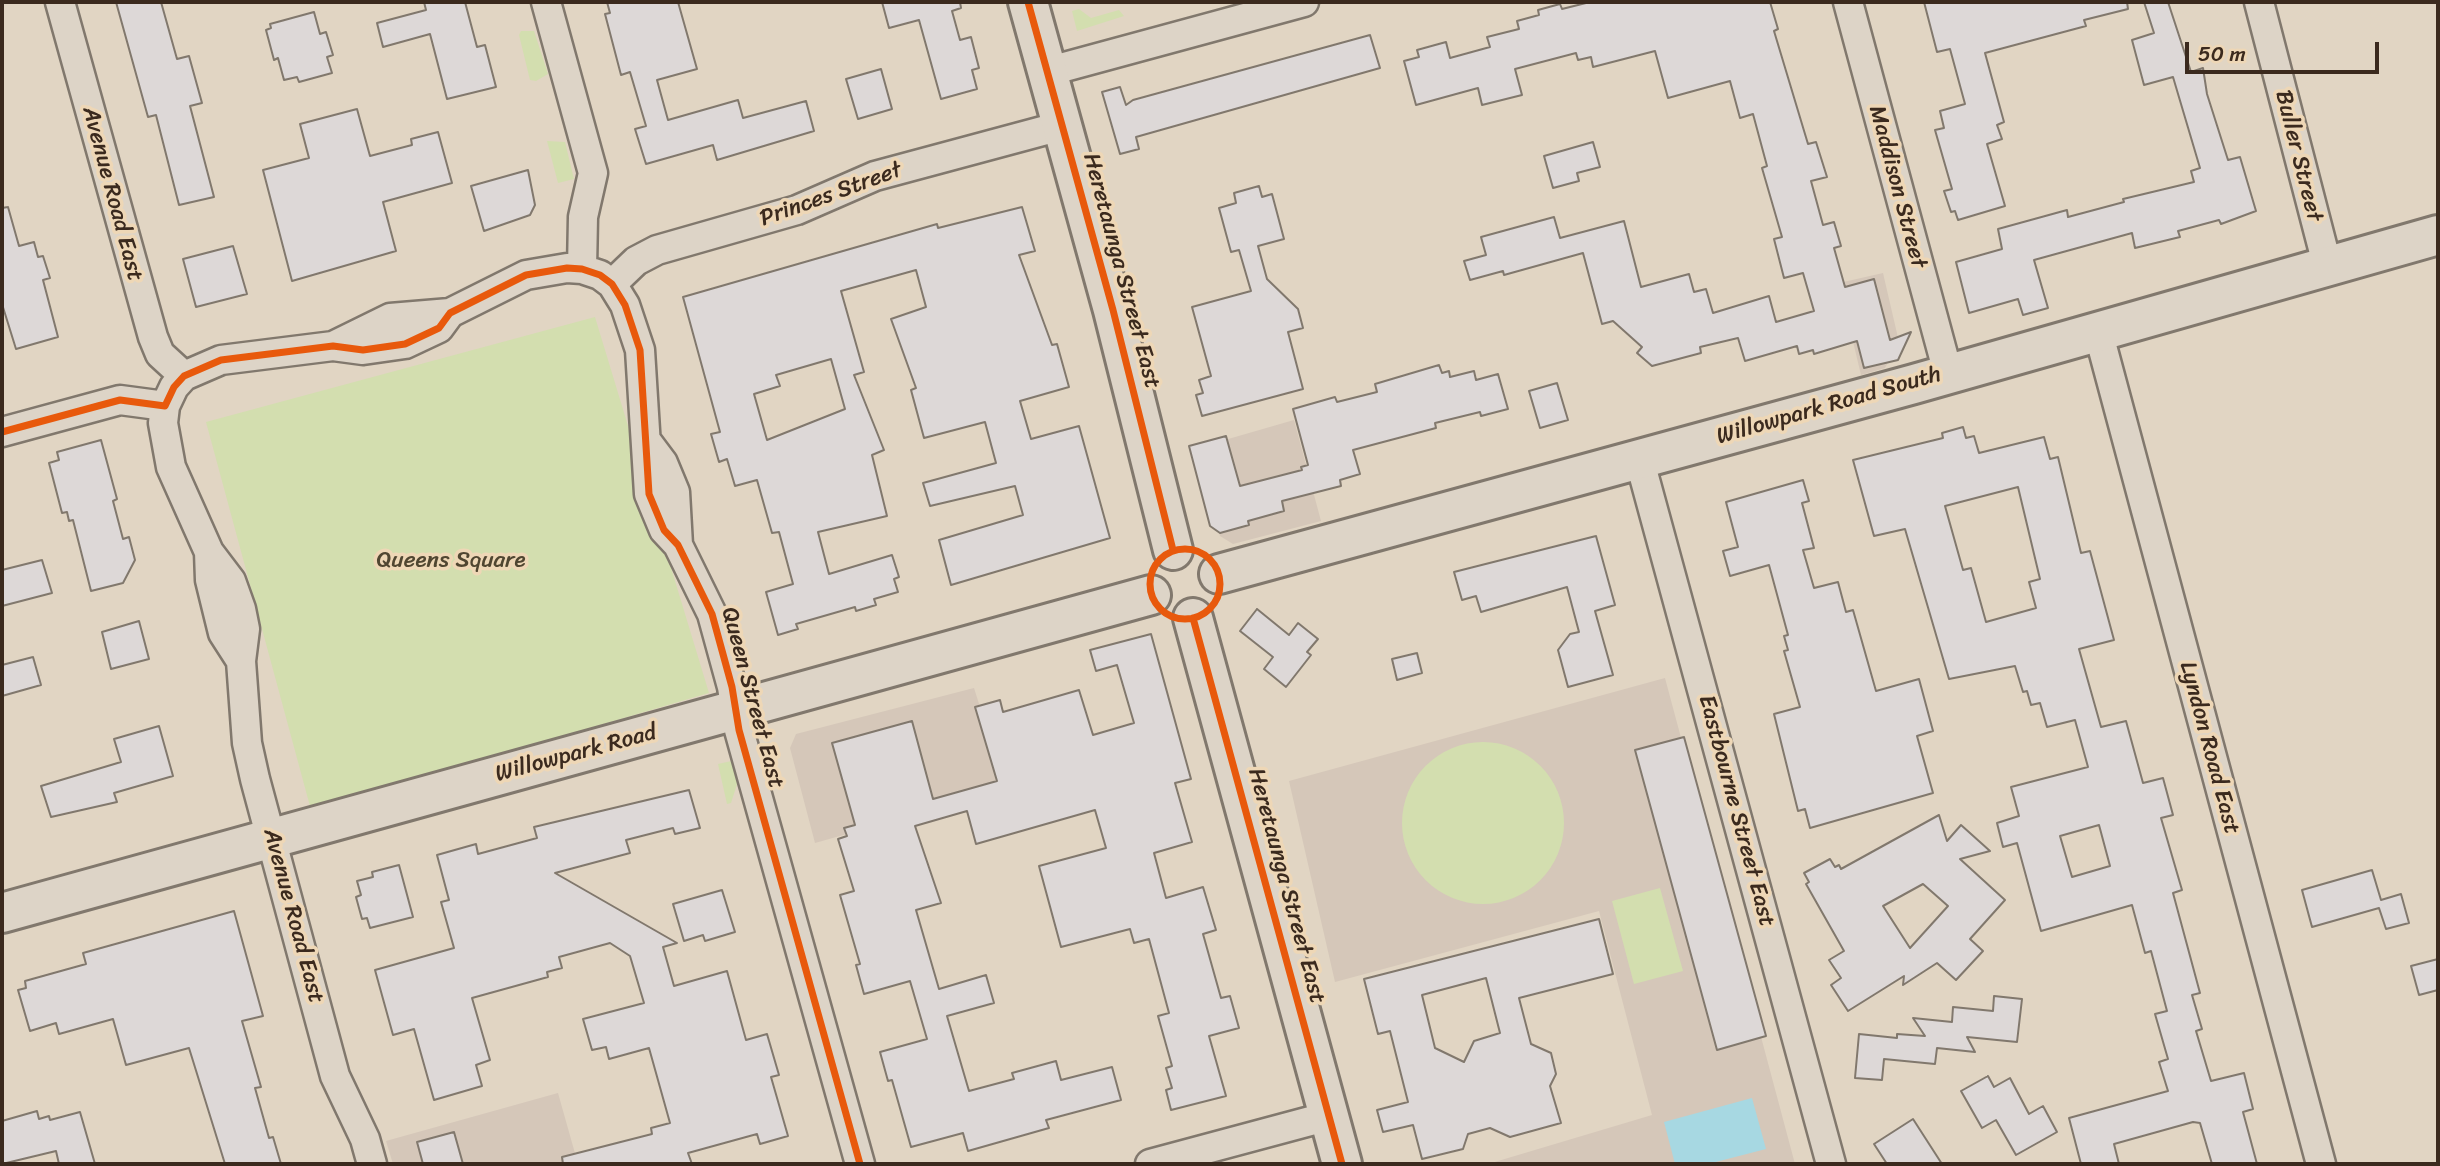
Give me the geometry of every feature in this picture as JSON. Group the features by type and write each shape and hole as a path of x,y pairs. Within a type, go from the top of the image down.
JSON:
{"main road":[{"name":"Heretaunga Street East","path":"1028,2 1113,310 1173,550"},
{"name":"Willowpark Road South","path":"1219,573 2328,268 2438,235"},
{"path":"1173,550 1195,550 1205,555 1219,573 1218,595 1213,605 1193,618 1170,616 1151,595 1152,570 1164,555 1173,550"},
{"name":"Willowpark Road","path":"2,913 1151,595"},
{"name":"Heretaunga Street East","path":"1193,618 1342,1164"}],"street":[{"name":"Avenue Road East","path":"60,2 139,292 160,354 184,376"},
{"path":"546,2 593,173 583,217 582,269"},
{"path":"1046,72 1304,2"},
{"name":"Maddison Street","path":"1848,2 1948,373"},
{"name":"Buller Street","path":"2259,2 2328,268"},
{"name":"Princes Street","path":"612,284 636,261 657,250 797,210 875,176 1061,126"},
{"path":"2,432 120,400 165,406 174,387 184,376 220,360 334,346 363,350 405,344 439,328 450,313 526,275 566,268 582,269 600,275 612,284"},
{"name":"Queen Street East","path":"612,284 625,305 640,350 648,443 645,459 649,494 664,530 678,544 712,614 739,730 860,1164"},
{"name":"Lyndon Road East","path":"2098,331 2321,1164"},
{"name":"Avenue Road East","path":"165,406 163,423 171,467 209,552 230,581 241,608 245,629 241,661 247,743 335,1076 365,1139 372,1164"},
{"name":"Eastbourne Street East","path":"1639,458 1831,1164"},
{"path":"1150,1164 1329,1116"}],"shaded area":[{"path":"1883,273 1899,342 1885,368 1861,375 1839,283"},
{"path":"1294,420 1321,521 1233,544 1220,536 1197,448"},
{"path":"1665,678 1795,1164 1488,1164 1652,1115 1599,911 1335,982 1289,781"},
{"path":"974,688 1006,789 815,843 790,748 796,734"},
{"path":"558,1093 578,1164 393,1164 386,1141"}],"green space":[{"path":"1079,9 1091,18 1119,10 1124,16 1077,31 1072,11"},
{"path":"521,31 534,31 548,74 536,81 530,80 519,35"},
{"path":"547,141 565,142 574,179 558,183"},
{"name":"Queens Square","path":"595,317 709,693 311,810 206,422"},
{"path":"1483,742 1514,748 1540,766 1558,792 1564,823 1558,854 1540,880 1514,898 1483,904 1452,898 1426,880 1408,854 1402,823 1408,792 1426,766 1452,748"},
{"path":"736,760 739,778 731,803 727,804 718,764"},
{"path":"1660,888 1683,971 1634,984 1612,901"}],"water":[{"path":"1752,1098 1766,1149 1708,1164 1675,1164 1664,1122"}],"building":[{"path":"116,2 161,2 177,59 189,56 202,103 190,106 214,197 179,205 156,115 148,117"},
{"path":"424,2 465,2 477,47 485,45 496,87 447,99 430,34 383,47 377,23 426,10"},
{"path":"607,2 678,2 697,69 657,80 668,120 738,100 743,118 806,101 814,131 717,160 713,145 646,164 635,129 646,126 630,72 621,75 605,14 610,13"},
{"path":"882,2 960,2 961,8 952,11 960,40 971,37 979,68 972,70 977,89 941,99 919,20 889,28"},
{"path":"1590,2 1770,2 1778,29 1774,31 1808,144 1816,142 1827,177 1811,181 1823,225 1834,222 1841,246 1834,248 1845,287 1874,279 1890,340 1911,332 1898,360 1864,368 1857,341 1814,354 1813,350 1799,354 1797,346 1745,361 1738,338 1700,347 1701,353 1652,366 1637,353 1642,347 1613,321 1602,324 1583,253 1504,275 1503,271 1470,280 1464,261 1486,255 1481,237 1554,217 1560,238 1624,221 1641,287 1689,274 1694,292 1706,289 1713,313 1769,296 1776,322 1814,311 1803,273 1784,278 1774,239 1782,237 1762,168 1767,166 1753,114 1740,118 1730,81 1668,98 1655,51 1593,67 1591,57 1578,60 1576,53 1515,69 1522,95 1482,105 1478,88 1416,105 1404,61 1419,57 1417,50 1446,42 1450,58 1490,47 1487,37 1519,29 1517,21 1539,15 1538,10 1560,4 1562,9"},
{"path":"1924,2 2127,2 2128,9 2084,20 2086,26 1985,53 2004,122 1997,125 2002,139 1987,144 2005,206 1958,220 1955,211 1951,212 1944,191 1952,189 1935,130 1944,128 1940,111 1965,104 1950,49 1937,52"},
{"path":"2144,2 2168,2 2191,72 2203,68 2207,94 2228,160 2240,157 2256,211 2221,224 2219,220 2178,231 2180,237 2135,248 2132,233 2034,260 2048,308 2023,315 2018,299 1969,313 1956,262 2002,249 1998,229 2067,210 2068,217 2124,202 2123,199 2194,182 2191,171 2200,168 2173,77 2144,85 2132,40 2154,33"},
{"path":"314,12 320,34 326,32 333,55 327,57 332,73 299,82 297,77 284,80 278,58 274,60 266,30 271,28 270,24"},
{"path":"1370,35 1380,68 1136,137 1139,149 1120,154 1102,92 1120,87 1126,105 1133,100"},
{"path":"881,69 892,109 858,119 846,79"},
{"path":"357,109 370,156 412,145 411,139 438,132 452,183 383,202 396,251 292,281 263,170 309,158 300,124"},
{"path":"1593,142 1600,167 1577,173 1579,181 1553,188 1544,156"},
{"path":"528,170 535,205 530,215 484,231 471,186"},
{"path":"1259,186 1262,197 1272,194 1284,239 1258,246 1267,279 1298,309 1303,328 1288,332 1303,389 1202,416 1196,395 1203,393 1199,380 1211,376 1192,307 1251,291 1239,250 1231,252 1219,208 1236,203 1234,193"},
{"path":"8,207 19,246 34,242 38,257 43,256 50,278 43,280 58,337 16,349 2,304 2,208"},
{"path":"1022,207 1035,251 1019,255 1052,345 1057,344 1069,387 1020,401 1031,439 1079,426 1110,538 951,585 939,540 1023,515 1015,486 930,506 923,483 996,463 985,422 924,438 911,390 916,388 891,319 926,307 916,270 841,291 864,372 854,375 884,450 872,455 887,516 818,532 829,574 892,555 899,577 894,579 898,592 874,599 876,605 856,611 855,607 796,624 798,629 778,635 766,592 793,584 779,532 772,533 757,480 735,486 727,459 719,462 711,434 720,432 683,297 937,224 938,228","holes":["831,359 845,409 767,440 754,394 780,386 776,375"]},
{"path":"233,246 247,294 196,307 183,259"},
{"path":"1439,365 1442,373 1449,371 1450,377 1474,371 1476,380 1498,374 1508,409 1481,416 1480,412 1435,423 1436,428 1353,450 1360,474 1340,480 1341,486 1282,501 1284,511 1248,521 1249,525 1220,533 1210,526 1189,446 1226,436 1240,486 1302,470 1301,467 1308,465 1293,409 1335,397 1337,402 1377,392 1375,384"},
{"path":"1557,383 1568,420 1540,428 1529,391"},
{"path":"1963,427 1966,438 1974,436 1979,453 2044,437 2050,459 2058,457 2081,553 2090,551 2114,640 2079,649 2101,727 2126,721 2143,783 2163,778 2173,815 2161,818 2182,890 2173,893 2200,993 2192,995 2202,1029 2196,1031 2211,1081 2244,1073 2253,1109 2243,1112 2257,1164 2212,1164 2200,1123 2193,1122 2114,1144 2119,1164 2081,1164 2069,1118 2168,1091 2159,1062 2168,1059 2155,1014 2167,1011 2151,951 2145,953 2132,905 2041,931 2017,843 2003,847 1997,823 2019,816 2011,787 2088,767 2075,720 2047,727 2040,703 2031,705 2027,691 2023,692 2015,666 1949,679 1905,529 1874,536 1853,460 1943,438 1942,433","holes":["2018,487 2040,579 2029,582 2036,608 1986,622 1971,568 1963,570 1945,506","2099,825 2110,866 2072,877 2060,836"]},
{"path":"101,440 117,499 113,501 123,539 129,537 135,560 123,583 91,591 73,520 69,521 67,512 62,513 49,463 59,460 57,452"},
{"path":"1803,480 1809,501 1802,503 1814,548 1803,550 1814,588 1838,582 1846,612 1853,610 1876,691 1919,679 1933,731 1917,736 1933,793 1810,828 1805,809 1798,811 1774,714 1800,707 1784,651 1788,650 1784,636 1788,635 1769,565 1730,576 1723,551 1738,547 1726,502"},
{"path":"1596,536 1615,605 1595,611 1613,675 1568,687 1558,650 1570,634 1579,632 1567,587 1481,612 1476,596 1462,600 1454,572"},
{"path":"42,560 52,593 2,606 2,570"},
{"path":"1257,609 1289,635 1298,623 1318,639 1307,652 1311,655 1286,687 1264,669 1273,657 1240,631"},
{"path":"139,621 149,659 111,669 102,632"},
{"path":"1151,634 1191,779 1175,783 1192,842 1154,853 1166,898 1203,887 1216,930 1203,934 1221,998 1230,996 1239,1028 1209,1036 1226,1096 1171,1110 1166,1090 1172,1088 1166,1068 1172,1066 1158,1016 1169,1013 1149,939 1134,943 1130,929 1061,947 1039,866 1106,848 1095,810 976,844 967,811 915,826 941,903 916,910 939,989 986,975 994,1003 947,1016 969,1091 1014,1079 1012,1073 1056,1061 1061,1080 1112,1067 1121,1100 1046,1120 1049,1128 968,1151 963,1133 911,1147 892,1080 888,1081 880,1052 927,1039 910,981 864,994 856,965 860,964 840,895 854,891 838,839 847,836 844,828 855,825 832,743 912,721 933,799 997,781 975,707 1000,700 1003,712 1079,690 1093,735 1134,723 1117,665 1096,671 1090,650"},
{"path":"1417,653 1422,673 1397,680 1392,659"},
{"path":"33,657 41,685 2,696 2,665"},
{"path":"159,726 173,776 114,793 117,802 51,817 41,786 121,762 114,739"},
{"path":"1684,737 1766,1036 1717,1050 1635,750"},
{"path":"689,790 700,828 675,834 673,828 626,840 630,853 555,873 677,943 663,947 674,986 727,971 746,1040 767,1034 779,1075 771,1077 788,1136 760,1144 757,1134 688,1153 692,1164 563,1164 562,1157 652,1134 651,1128 670,1123 649,1048 609,1059 606,1047 592,1050 583,1019 644,1003 630,956 610,943 559,957 562,968 547,972 548,977 472,998 490,1060 476,1065 482,1086 434,1100 414,1029 393,1035 375,970 454,948 441,902 449,900 437,855 476,844 478,854 537,838 534,827"},
{"path":"1939,815 1947,841 1961,825 1990,851 1960,859 2005,900 1970,939 1983,951 1956,980 1937,963 1903,985 1904,976 1848,1011 1831,985 1841,978 1829,960 1844,951 1806,884 1809,882 1804,873 1830,859 1835,867 1839,865 1841,869","holes":["1923,884 1948,906 1910,948 1883,906"]},
{"path":"399,865 413,917 370,928 367,918 362,919 356,897 361,895 357,881 373,877 372,872"},
{"path":"2372,870 2381,900 2401,894 2409,923 2386,929 2379,908 2312,927 2302,890"},
{"path":"722,890 735,932 705,941 703,935 684,941 673,904"},
{"path":"234,911 263,1016 242,1021 261,1087 255,1088 269,1138 273,1137 281,1164 225,1164 189,1048 126,1065 113,1019 59,1034 56,1023 30,1031 18,990 26,988 25,981 86,964 83,953"},
{"path":"1599,919 1613,974 1519,998 1531,1044 1551,1053 1556,1074 1550,1086 1561,1123 1510,1137 1490,1128 1468,1134 1463,1149 1422,1159 1413,1125 1383,1132 1377,1110 1408,1102 1390,1031 1378,1034 1364,979","holes":["1486,978 1500,1033 1474,1041 1464,1062 1435,1048 1422,995"]},
{"path":"2438,959 2438,990 2419,995 2411,966"},
{"path":"1994,996 2022,999 2017,1042 1967,1037 1975,1052 1937,1048 1935,1064 1884,1059 1882,1080 1855,1078 1859,1034 1897,1038 1897,1034 1925,1036 1913,1018 1952,1022 1953,1007 1993,1011"},
{"path":"1988,1076 1994,1087 2010,1078 2029,1114 2043,1106 2057,1132 2016,1155 1996,1120 1982,1128 1961,1091"},
{"path":"37,1111 39,1119 49,1116 50,1120 80,1112 95,1164 59,1164 56,1151 2,1164 2,1121"},
{"path":"1913,1119 1942,1164 1887,1164 1874,1144"},
{"path":"454,1132 463,1164 423,1164 417,1142"}],"cycle path":[{"path":"1028,2 1113,310 1173,550"},
{"path":"2,432 120,400 165,406 174,387 184,376 221,360 333,346 363,350 405,344 439,328 450,313 526,275 567,268 582,269 600,275 612,284 625,305 640,350 649,494 664,530 678,545 712,614 732,687 739,730 860,1164"},
{"path":"1185,549 1210,559 1220,584 1210,609 1185,619 1160,609 1150,584 1160,559 1185,549"},
{"path":"1193,618 1342,1164"}]}
